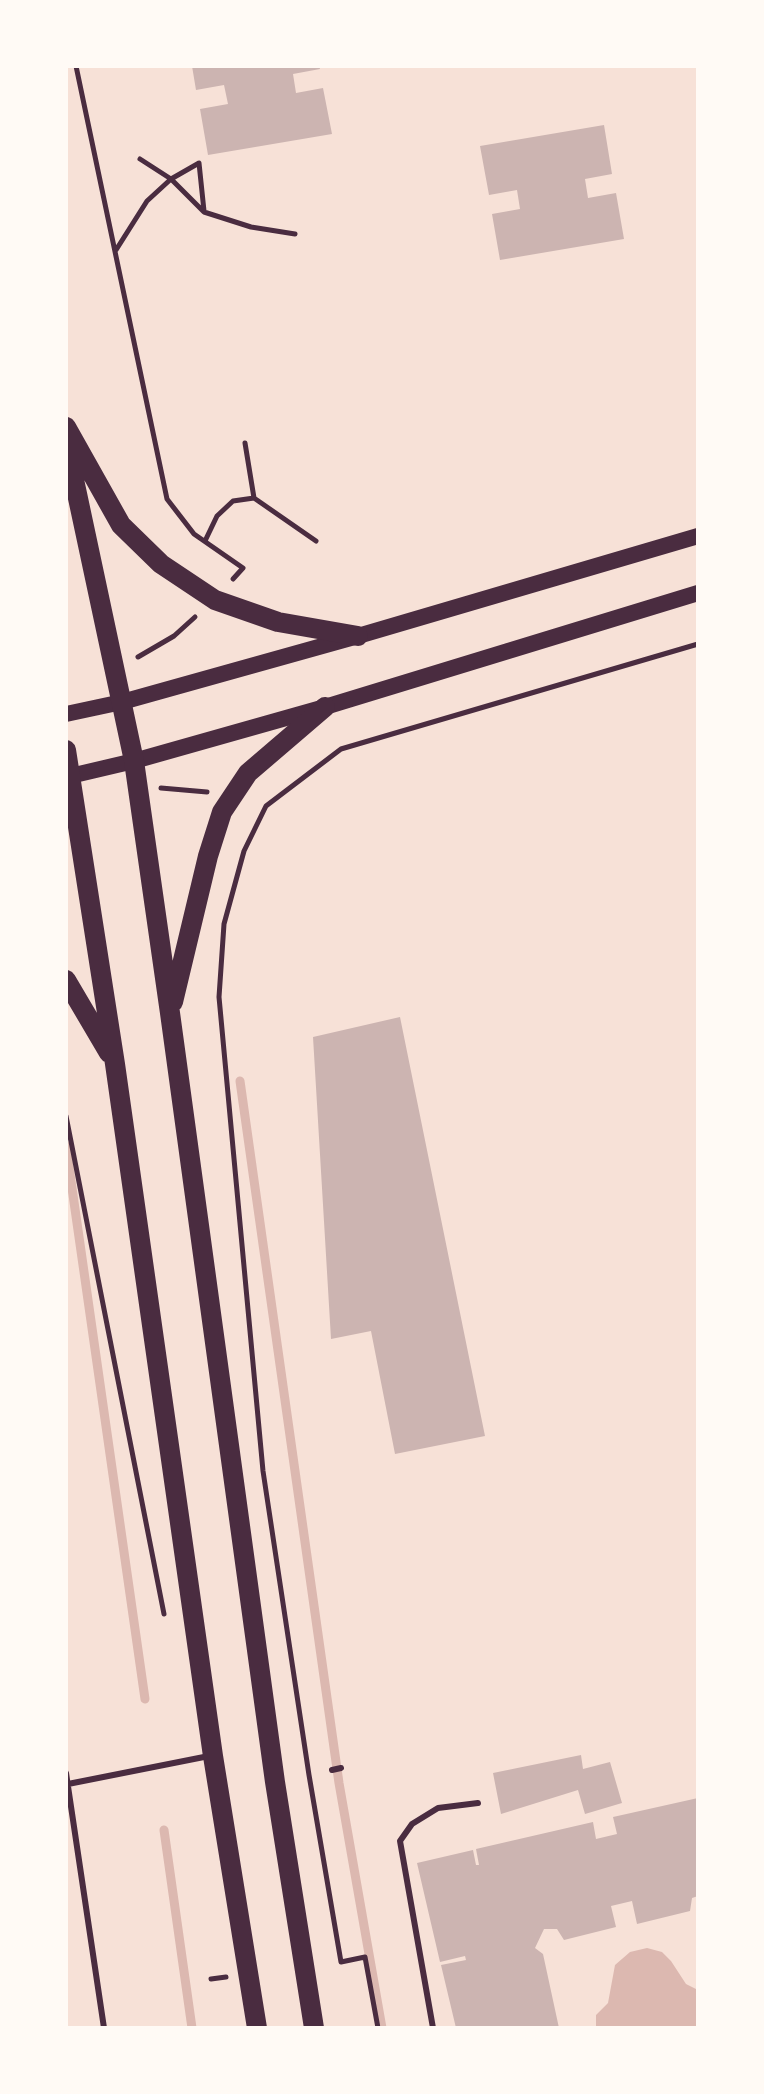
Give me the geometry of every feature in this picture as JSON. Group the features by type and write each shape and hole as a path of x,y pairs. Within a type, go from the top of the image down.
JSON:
{"main road":[{"path":"66,427 121,525 161,564 215,600 278,622 358,636"},
{"path":"66,442 134,761 275,1782 314,2028"},
{"path":"66,714 122,702 358,636 698,536"},
{"path":"68,776 134,761 325,707 698,593"},
{"path":"170,1013 208,856 222,812 248,773 325,707"},
{"path":"66,750 115,1064 213,1756 257,2028"},
{"path":"66,980 115,1064"}],"lane":[{"path":"68,1784 213,1756"},
{"path":"332,1770 341,1768"},
{"path":"66,1773 104,2028"},
{"path":"433,2028 400,1841 412,1824 438,1808 478,1803"}],"path":[{"path":"76,66 167,499 194,534 243,568"},
{"path":"140,159 171,179 204,212 251,227 295,234"},
{"path":"115,251 147,201 171,179 199,163 204,212"},
{"path":"245,443 254,498"},
{"path":"205,541 217,516 233,501 254,498 316,541"},
{"path":"378,2028 365,1957 341,1962 306,1760 263,1471 220,1013 224,924 244,851 266,806 341,749 698,644"},
{"path":"66,1116 166,1625"}],"shaded area":[{"path":"647,1948 662,1952 686,1984 698,1990 698,2028 596,2028 596,2015 608,2003 615,1965 630,1952"}],"building":[{"path":"192,66 319,66 320,69 293,74 296,93 323,88 332,134 208,155 200,109 228,104 224,85 196,90"},
{"path":"604,125 612,174 585,179 588,198 616,193 624,239 500,260 492,214 520,209 517,190 489,195 480,146"},
{"path":"400,1017 485,1436 395,1454 371,1331 331,1339 313,1037"},
{"path":"581,1755 583,1769 610,1762 622,1803 585,1814 578,1790 501,1814 493,1773"},
{"path":"698,1798 698,1896 692,1898 690,1911 637,1924 632,1901 611,1906 616,1927 564,1940 557,1929 544,1929 535,1948 543,1954 559,2028 456,2028 441,1965 466,1960 465,1956 440,1962 417,1863 473,1850 476,1865 479,1865 476,1849 593,1822 596,1839 617,1834 613,1817"}],"waterway":[{"path":"240,1081 339,1783 382,2028"},
{"path":"66,1146 145,1699"},
{"path":"164,1830 192,2028"}]}
